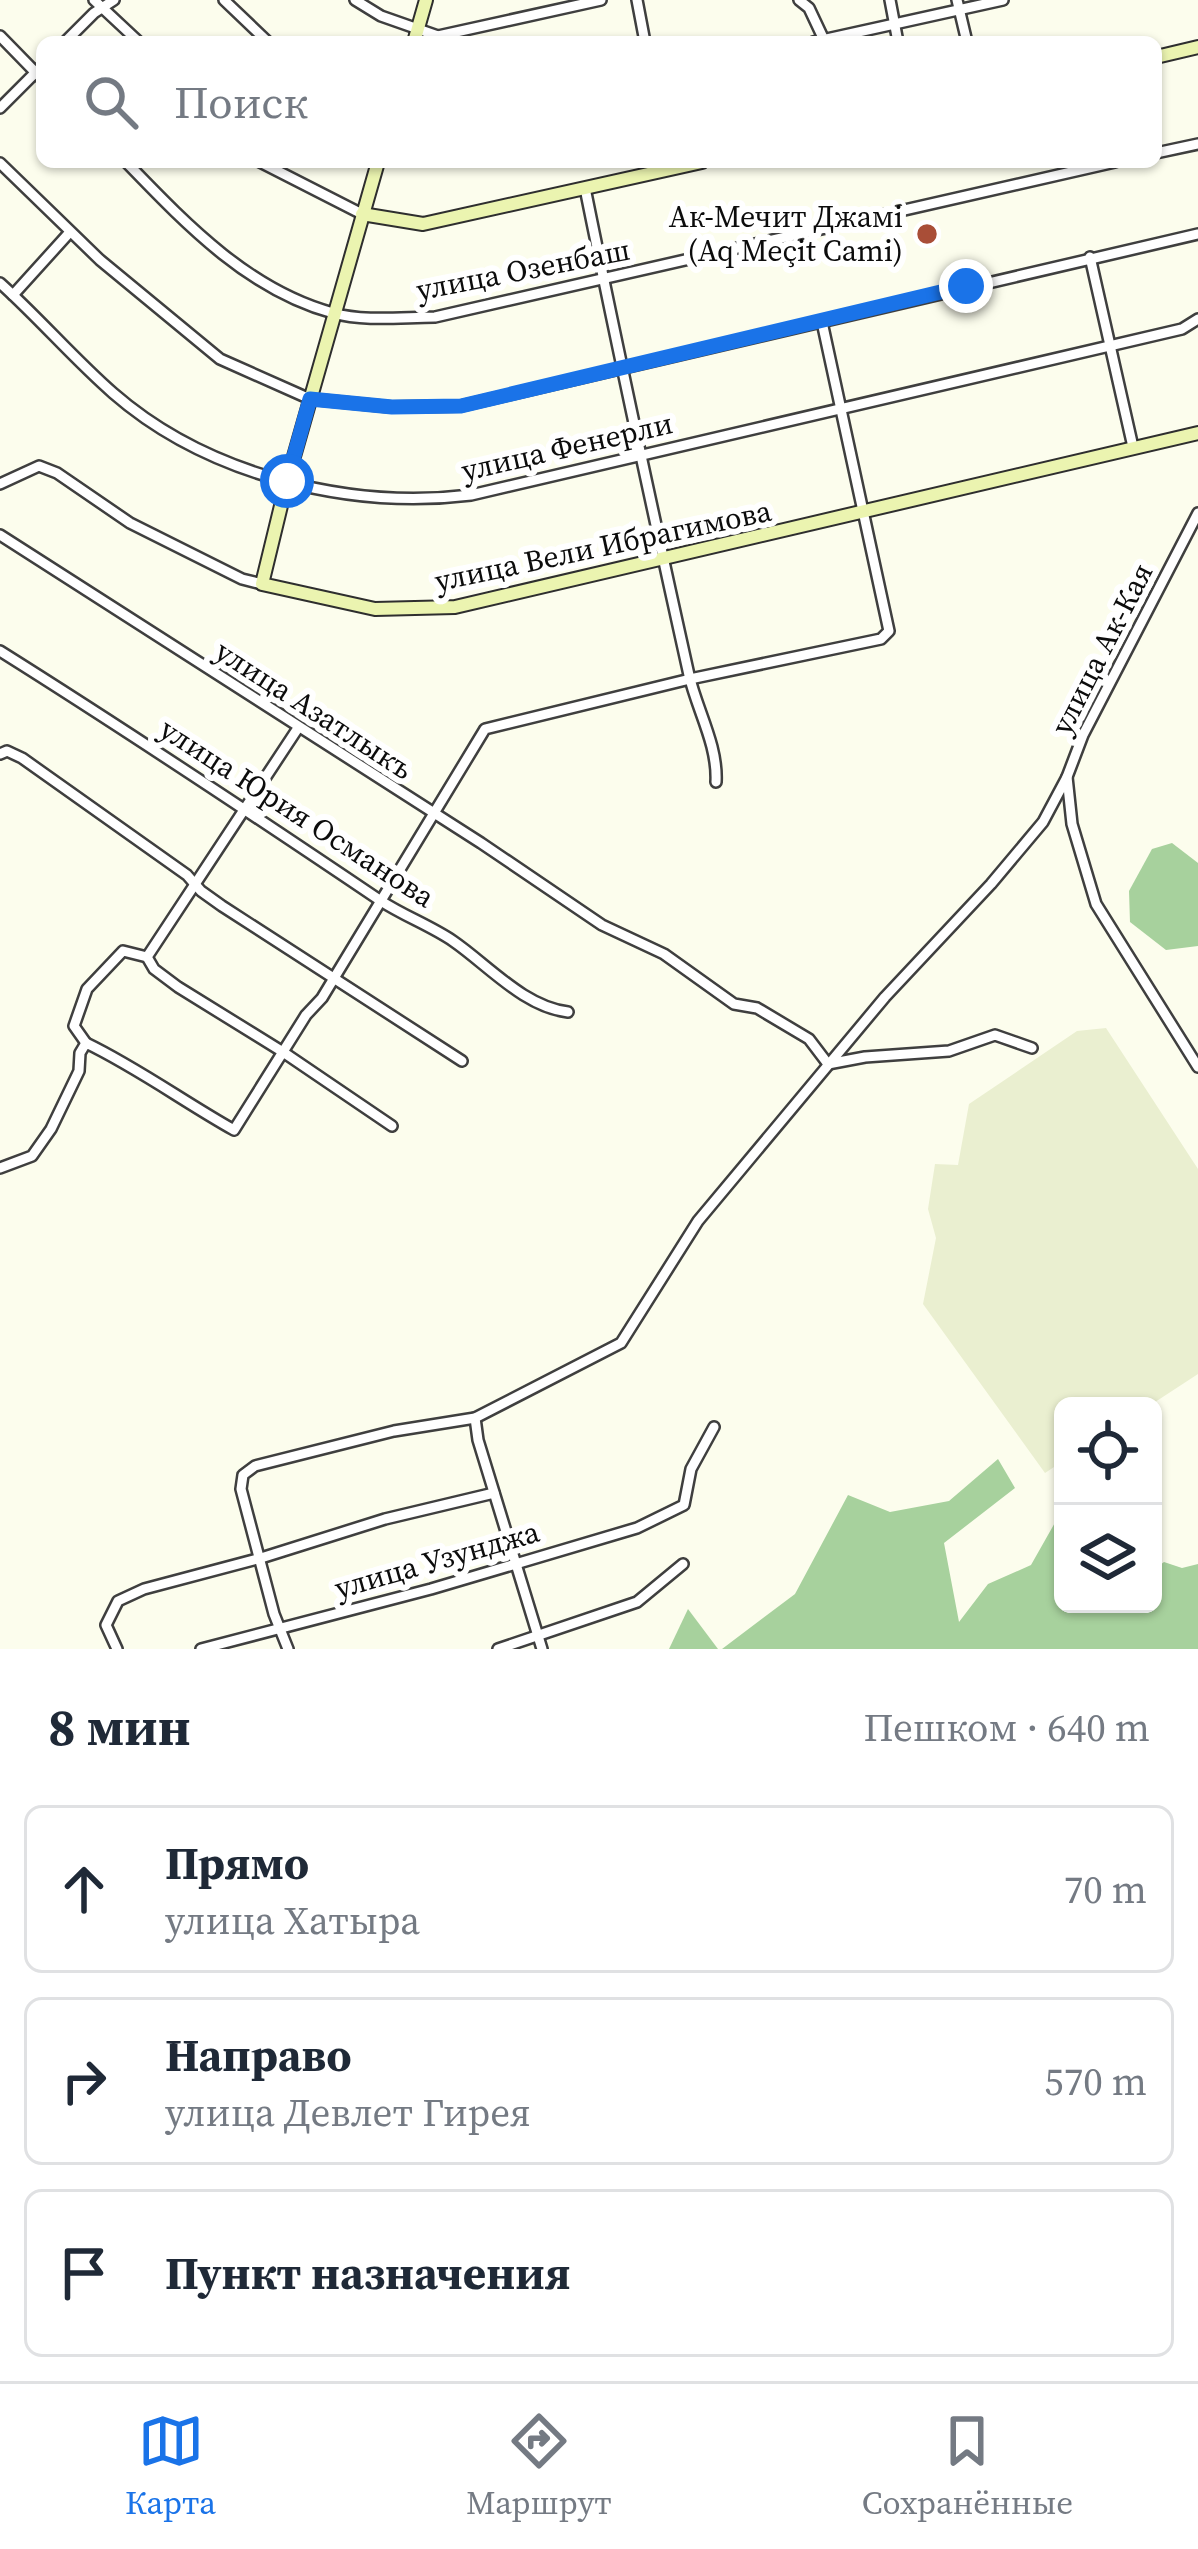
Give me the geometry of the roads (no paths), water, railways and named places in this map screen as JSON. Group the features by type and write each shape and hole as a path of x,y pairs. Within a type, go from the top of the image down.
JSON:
{"street":[{"path":"94,0 132,36"},
{"path":"72,36 114,0"},
{"path":"224,0 262,36"},
{"path":"355,0 413,36"},
{"path":"415,36 426,0"},
{"path":"438,36 602,0"},
{"path":"637,0 644,36"},
{"path":"800,0 809,8 819,36"},
{"path":"890,0 897,36"},
{"path":"846,36 896,26 957,4 1004,0"},
{"path":"957,4 965,36"},
{"path":"0,36 36,69"},
{"path":"1162,56 1198,47"},
{"path":"0,108 36,76"},
{"path":"1162,152 1198,144"},
{"path":"0,163 70,232 220,359 310,399 392,407 461,406 1198,234"},
{"name":"улица Озенбаш","path":"132,168 250,275 335,314 435,317 1089,168"},
{"path":"272,168 362,214 423,224 662,168"},
{"path":"262,584 376,168"},
{"path":"585,188 620,368 644,454 716,782"},
{"path":"13,295 70,232"},
{"path":"1090,257 1133,447"},
{"name":"улица Фенерли","path":"0,283 116,395 192,446 287,481 349,494 434,500 842,410 1182,329 1198,319"},
{"path":"392,1126 283,1052 178,987 154,969 147,956 123,951 87,988 74,1026 86,1043 234,1130 283,1052 333,978 485,729 881,639 889,631 822,322"},
{"name":"улица Вели Ибрагимова","path":"0,484 39,466 57,473 130,523 262,584 375,609 455,607 1198,433"},
{"name":"улица Ак-Кая","path":"1198,514 1083,735 1067,777 1072,824 1096,904 1198,1066"},
{"name":"улица Азатлыкъ","path":"0,536 602,926 664,955 734,1004 757,1008 795,1030 828,1064"},
{"name":"улица Юрия Османова","path":"0,651 381,901 450,939 530,998 552,1011 568,1012"},
{"path":"147,956 298,728"},
{"path":"0,754 7,751 22,758 222,906 462,1061"},
{"path":"288,1649 242,1489 244,1474 255,1466 394,1431 475,1418 621,1343 698,1221 828,1064 1030,837 1067,777"},
{"path":"828,1064 949,1051 995,1035 1032,1048"},
{"path":"0,1168 32,1156 51,1130 79,1071 86,1043"},
{"path":"475,1418 542,1649"},
{"name":"улица Узунджа","path":"200,1649 637,1528 684,1505 691,1469 714,1427"},
{"path":"117,1649 106,1625 118,1600 144,1589 494,1493"},
{"path":"498,1649 637,1602 683,1564"}],"place":[{"name":"Ак-Мечит Джамі (Aq Meçit Cami)","path":"927,234"}]}
